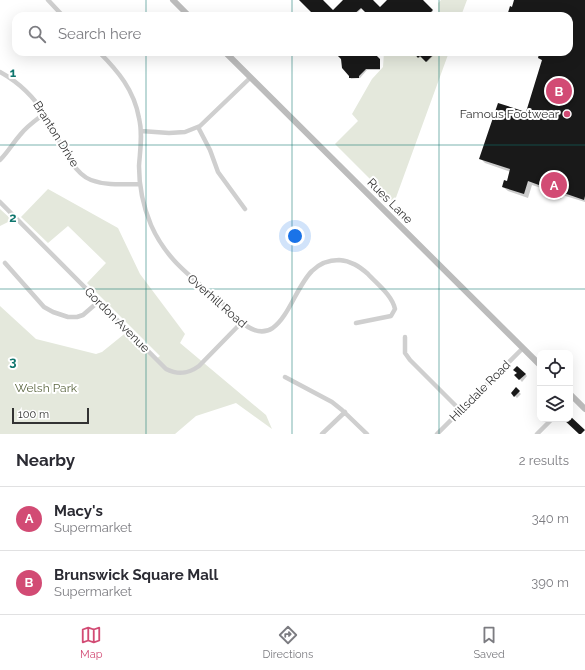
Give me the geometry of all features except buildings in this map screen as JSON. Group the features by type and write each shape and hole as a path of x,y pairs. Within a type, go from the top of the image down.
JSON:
{"main road":[{"path":"173,0 185,12"},
{"name":"Rues Lane","path":"228,56 537,362"},
{"path":"573,399 585,409"}],"street":[{"path":"48,0 60,12"},
{"name":"Overhill Road","path":"103,56 116,69 128,87 137,108 141,131 139,167 140,184 142,197 151,225 166,251 185,273 217,299 248,328 258,331 266,331 276,326 283,319 312,271 321,264 336,260 351,262 358,266 390,298 395,309 391,316 356,323"},
{"name":"Branton Drive","path":"0,72 20,84 29,93 44,114 70,159 83,176 91,180 108,184 140,184"},
{"path":"141,131 169,133 185,132 198,127 250,78"},
{"path":"0,160 8,152 25,128 44,114"},
{"path":"198,127 210,150 218,172 245,209"},
{"name":"Gordon Avenue","path":"0,202 166,369 177,373 188,372 199,366 242,322"},
{"path":"5,263 44,307 53,312 68,317 77,317 83,315 98,302"},
{"path":"405,337 405,353 410,360 460,410"},
{"name":"Hillsdale Road","path":"437,434 523,348"},
{"path":"285,377 323,396 345,412 367,434"},
{"path":"322,434 345,412"},
{"path":"537,434 549,422"}],"green space":[{"path":"441,0 467,0 462,12 438,12 438,3"},
{"path":"384,56 448,56 394,203 335,144 358,121 352,114 372,79 383,67"},
{"name":"Welsh Park","path":"48,189 118,228 140,274 185,334 180,343 266,415 272,429 236,403 196,416 175,434 0,434 0,306 36,339 96,354 102,352 128,331 156,359 160,356 87,283 106,263 68,226 48,243 21,217"},
{"path":"0,209 12,220 0,226"}],"place":[{"name":"Brunswick Square Mall","path":"559,91"},
{"name":"Famous Footwear","path":"567,114"},
{"name":"Macy's","path":"554,185"}]}
